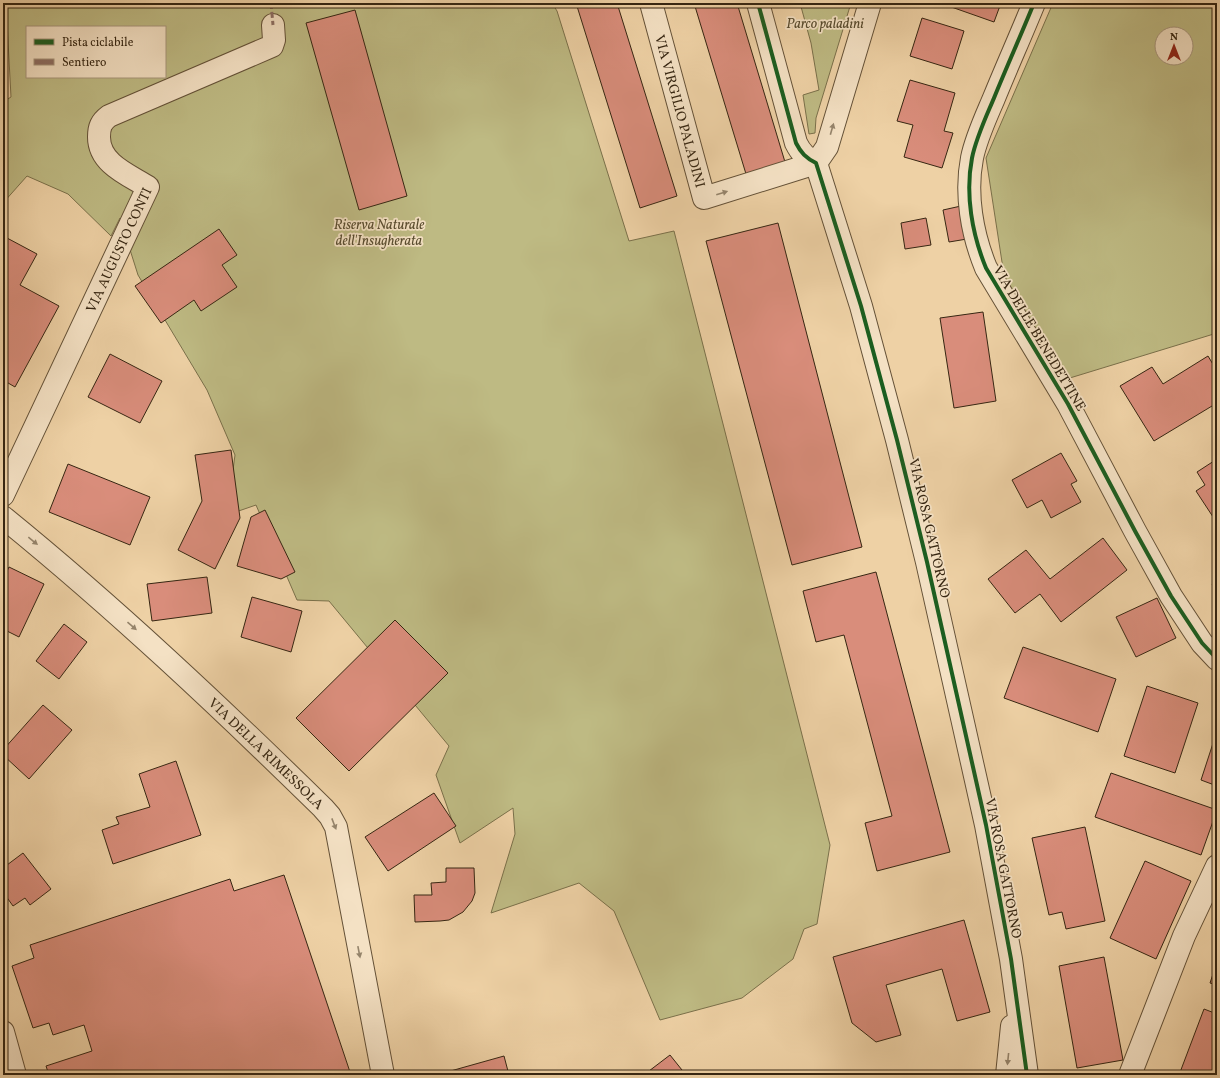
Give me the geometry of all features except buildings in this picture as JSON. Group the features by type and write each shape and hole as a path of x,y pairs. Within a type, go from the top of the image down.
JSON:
{"street":[{"name":"VIA VIRGILIO PALADINI","path":"651,3 704,198 816,164"},
{"path":"758,3 796,143 801,153 807,159 816,164 827,147 870,3"},
{"name":"VIA DELLE BENEDETTINE","path":"1034,3 985,119 972,157 970,172 970,202 978,250 986,268 1068,404 1171,596 1198,637 1217,659"},
{"name":"VIA AUGUSTO CONTI","path":"3,494 148,186 112,165 106,158 99,141 99,128 101,124 109,116 272,46 274,40 273,25"},
{"name":"VIA ROSA GATTORNO","path":"816,164 861,306 897,440 923,546 986,825 1011,959 1028,1075"},
{"name":"VIA DELLA RIMESSOLA","path":"3,517 56,559 148,641 242,729 330,816 336,827 383,1075"},
{"path":"1130,1075 1184,936 1217,866"},
{"name":"VIA ROSA GATTORNO","path":"1007,1075 1016,993"},
{"path":"3,1032 15,1075"}],"green space":[{"name":"Riserva Naturale dell'Insugherata","path":"6,3 552,3 557,11 629,241 674,231 830,845 817,924 804,929 793,959 742,998 660,1020 614,911 579,883 491,913 515,834 513,808 460,843 436,775 449,746 329,601 297,600 256,505 227,515 235,455 207,390 138,275 120,218 111,236 68,194 27,176 3,203 3,102 11,97"},
{"name":"Parco paladini","path":"800,3 851,3 816,118 815,133 809,134 803,95 819,90 811,43"},
{"path":"1053,3 1217,3 1217,333 1060,381 1006,288 986,158"}],"marked path":[{"path":"271,3 273,25"}],"cycle path":[{"path":"758,3 796,143 804,155 816,163 861,306 897,440 927,562 986,825 1011,959 1027,1075"},
{"path":"1034,3 985,120 972,158 969,186 971,214 977,242 986,268 1068,404 1171,596 1202,643 1217,659"}]}
